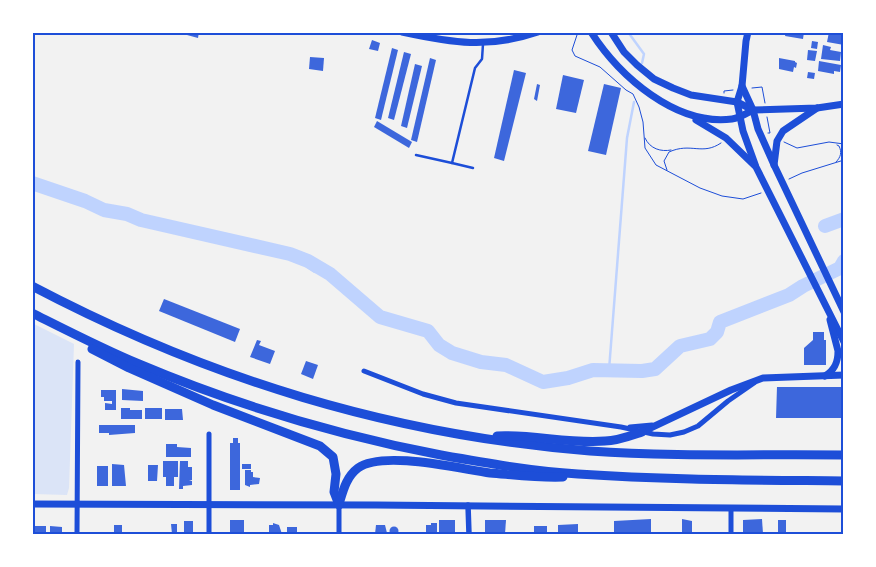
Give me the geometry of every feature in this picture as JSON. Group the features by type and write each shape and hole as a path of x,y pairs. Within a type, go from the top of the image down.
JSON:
{"highway":[{"path":"32,286 74,308 161,348 290,395 368,416 477,438 546,447 629,453 844,455"},
{"path":"32,313 137,364 230,400 315,427 390,445 466,460 577,474 844,481"},
{"path":"32,313 42,324 129,368 214,405 320,446 332,457 336,474 334,492 339,505"},
{"path":"477,438 507,436 554,440 605,441 642,432"},
{"path":"339,505 343,489 352,474 358,468 376,461 419,462 542,477 563,477 577,474"}],"main road":[{"path":"402,32 444,40 483,44 502,42 538,32"},
{"path":"591,32 614,63 632,80 668,106 704,123 726,138 758,171"},
{"path":"611,32 624,52 637,65 660,82 691,96 737,102 753,110"},
{"path":"748,32 742,86 737,102 740,117 749,149 758,171 824,301 836,332 838,356 836,366 825,376"},
{"path":"742,86 753,110 758,129 844,312"},
{"path":"683,113 709,119 732,119 753,110 817,108 844,104"},
{"path":"775,166 779,139 783,131 817,108"},
{"path":"836,332 844,342"},
{"path":"642,432 731,390 763,378 844,375"},
{"path":"32,504 468,505 844,509"}],"street":[{"path":"78,362 78,534"},
{"path":"364,371 423,394 456,403 670,435 698,426 728,401 763,378"},
{"path":"621,427 642,427 669,420"},
{"path":"208,534 209,434"},
{"path":"339,505 339,534"},
{"path":"468,505 469,534"},
{"path":"731,508 731,534"}],"lane":[{"path":"452,164 475,68 482,59 483,44"},
{"path":"416,155 473,168"}],"path":[{"path":"578,32 572,50 575,56 600,67 633,94 639,107 646,148 656,165 700,188 722,196 743,199 767,190"},
{"path":"767,133 770,133 769,129"},
{"path":"644,135 647,142 657,150 674,150 688,147 709,150 721,144 726,138"},
{"path":"779,139 797,148 816,144 844,144"},
{"path":"832,164 837,162 841,151 839,146 834,143"},
{"path":"667,171 664,161 669,152 674,150"},
{"path":"784,182 802,173 844,160"}],"shaded area":[{"path":"32,323 74,344 69,488 67,495 33,494"}],"water":[{"path":"290,250 307,254 330,274 314,273 291,257"}],"building":[{"path":"176,32 199,32 198,38"},
{"path":"786,32 804,32 803,39 785,36"},
{"path":"829,32 839,32 839,34 844,35 844,45 827,42"},
{"path":"372,40 380,43 378,51 369,49"},
{"path":"812,41 818,42 817,49 811,48"},
{"path":"823,45 831,47 830,50 841,52 840,61 821,59"},
{"path":"392,48 398,50 381,120 375,118"},
{"path":"808,50 817,51 815,61 807,60"},
{"path":"404,52 411,54 394,120 388,118"},
{"path":"310,57 324,58 323,71 309,69"},
{"path":"430,58 436,60 417,142 411,140"},
{"path":"779,58 797,63 793,72 779,69"},
{"path":"819,61 841,65 840,72 834,71 834,74 818,71"},
{"path":"415,64 422,66 407,128 401,126"},
{"path":"514,70 526,73 504,161 494,158"},
{"path":"808,72 815,73 814,79 807,78"},
{"path":"563,75 584,80 576,113 556,109"},
{"path":"537,84 540,85 537,101 534,99"},
{"path":"604,84 621,88 606,155 588,151"},
{"path":"377,121 412,142 409,148 374,127"},
{"path":"164,299 240,329 235,342 159,311"},
{"path":"813,332 824,332 824,340 826,340 826,365 804,365 804,348 813,340"},
{"path":"257,340 261,341 259,345 275,351 270,364 250,357"},
{"path":"306,361 318,365 313,379 301,374"},
{"path":"777,387 844,387 844,418 776,418"},
{"path":"122,389 143,391 143,401 122,400"},
{"path":"101,390 116,390 116,410 105,410 105,403 112,404 112,401 104,401 104,397 101,397"},
{"path":"121,408 142,410 142,419 121,419"},
{"path":"145,408 162,408 162,419 145,419"},
{"path":"165,409 182,409 183,420 165,420"},
{"path":"99,425 135,425 135,433 109,435 109,433 99,433"},
{"path":"233,438 238,438 238,443 240,443 240,490 230,490 230,443 233,443"},
{"path":"166,444 177,444 177,447 191,448 191,457 166,457"},
{"path":"163,461 178,461 178,477 174,477 174,486 166,486 166,477 163,477"},
{"path":"180,461 188,461 188,467 192,467 192,480 189,480 192,481 192,485 183,486 183,489 179,489"},
{"path":"112,464 124,465 126,486 112,486"},
{"path":"242,464 251,464 251,469 242,469"},
{"path":"148,465 158,465 157,481 148,481"},
{"path":"97,466 108,466 108,486 97,486"},
{"path":"245,470 251,470 253,477 260,478 259,484 250,485 250,487 245,485"},
{"path":"651,519 651,534 614,534 614,521"},
{"path":"682,519 692,521 692,534 682,534"},
{"path":"762,519 763,534 743,534 743,520"},
{"path":"230,520 244,520 244,534 230,534"},
{"path":"439,520 455,520 455,534 439,534"},
{"path":"485,520 506,520 505,534 485,534"},
{"path":"778,520 786,520 786,534 778,534"},
{"path":"184,521 193,521 193,534 184,534"},
{"path":"273,523 279,525 282,534 269,534 269,525 273,525"},
{"path":"431,523 437,523 437,534 426,534 426,525 431,525"},
{"path":"171,524 177,524 177,534 172,534"},
{"path":"578,524 578,534 558,534 558,525"},
{"path":"114,525 122,525 122,533 114,533"},
{"path":"376,525 385,525 387,533 375,534"},
{"path":"35,526 46,526 46,534 35,534"},
{"path":"50,526 62,527 62,534 50,534"},
{"path":"534,526 547,526 547,534 534,534"},
{"path":"287,527 297,527 297,534 287,534"},
{"path":"394,527 398,531 394,535 390,531"}],"waterway":[{"path":"628,32 644,54 642,63"},
{"path":"609,370 627,138 634,102"},
{"path":"32,183 85,201 104,210 290,254 308,261 330,274 380,317 428,331 439,345 452,353 481,362 506,365 543,382 568,378 593,370 642,371 655,369 680,346 710,339 717,332 720,322 789,295 840,268 844,261"},
{"path":"825,226 844,219"}]}
